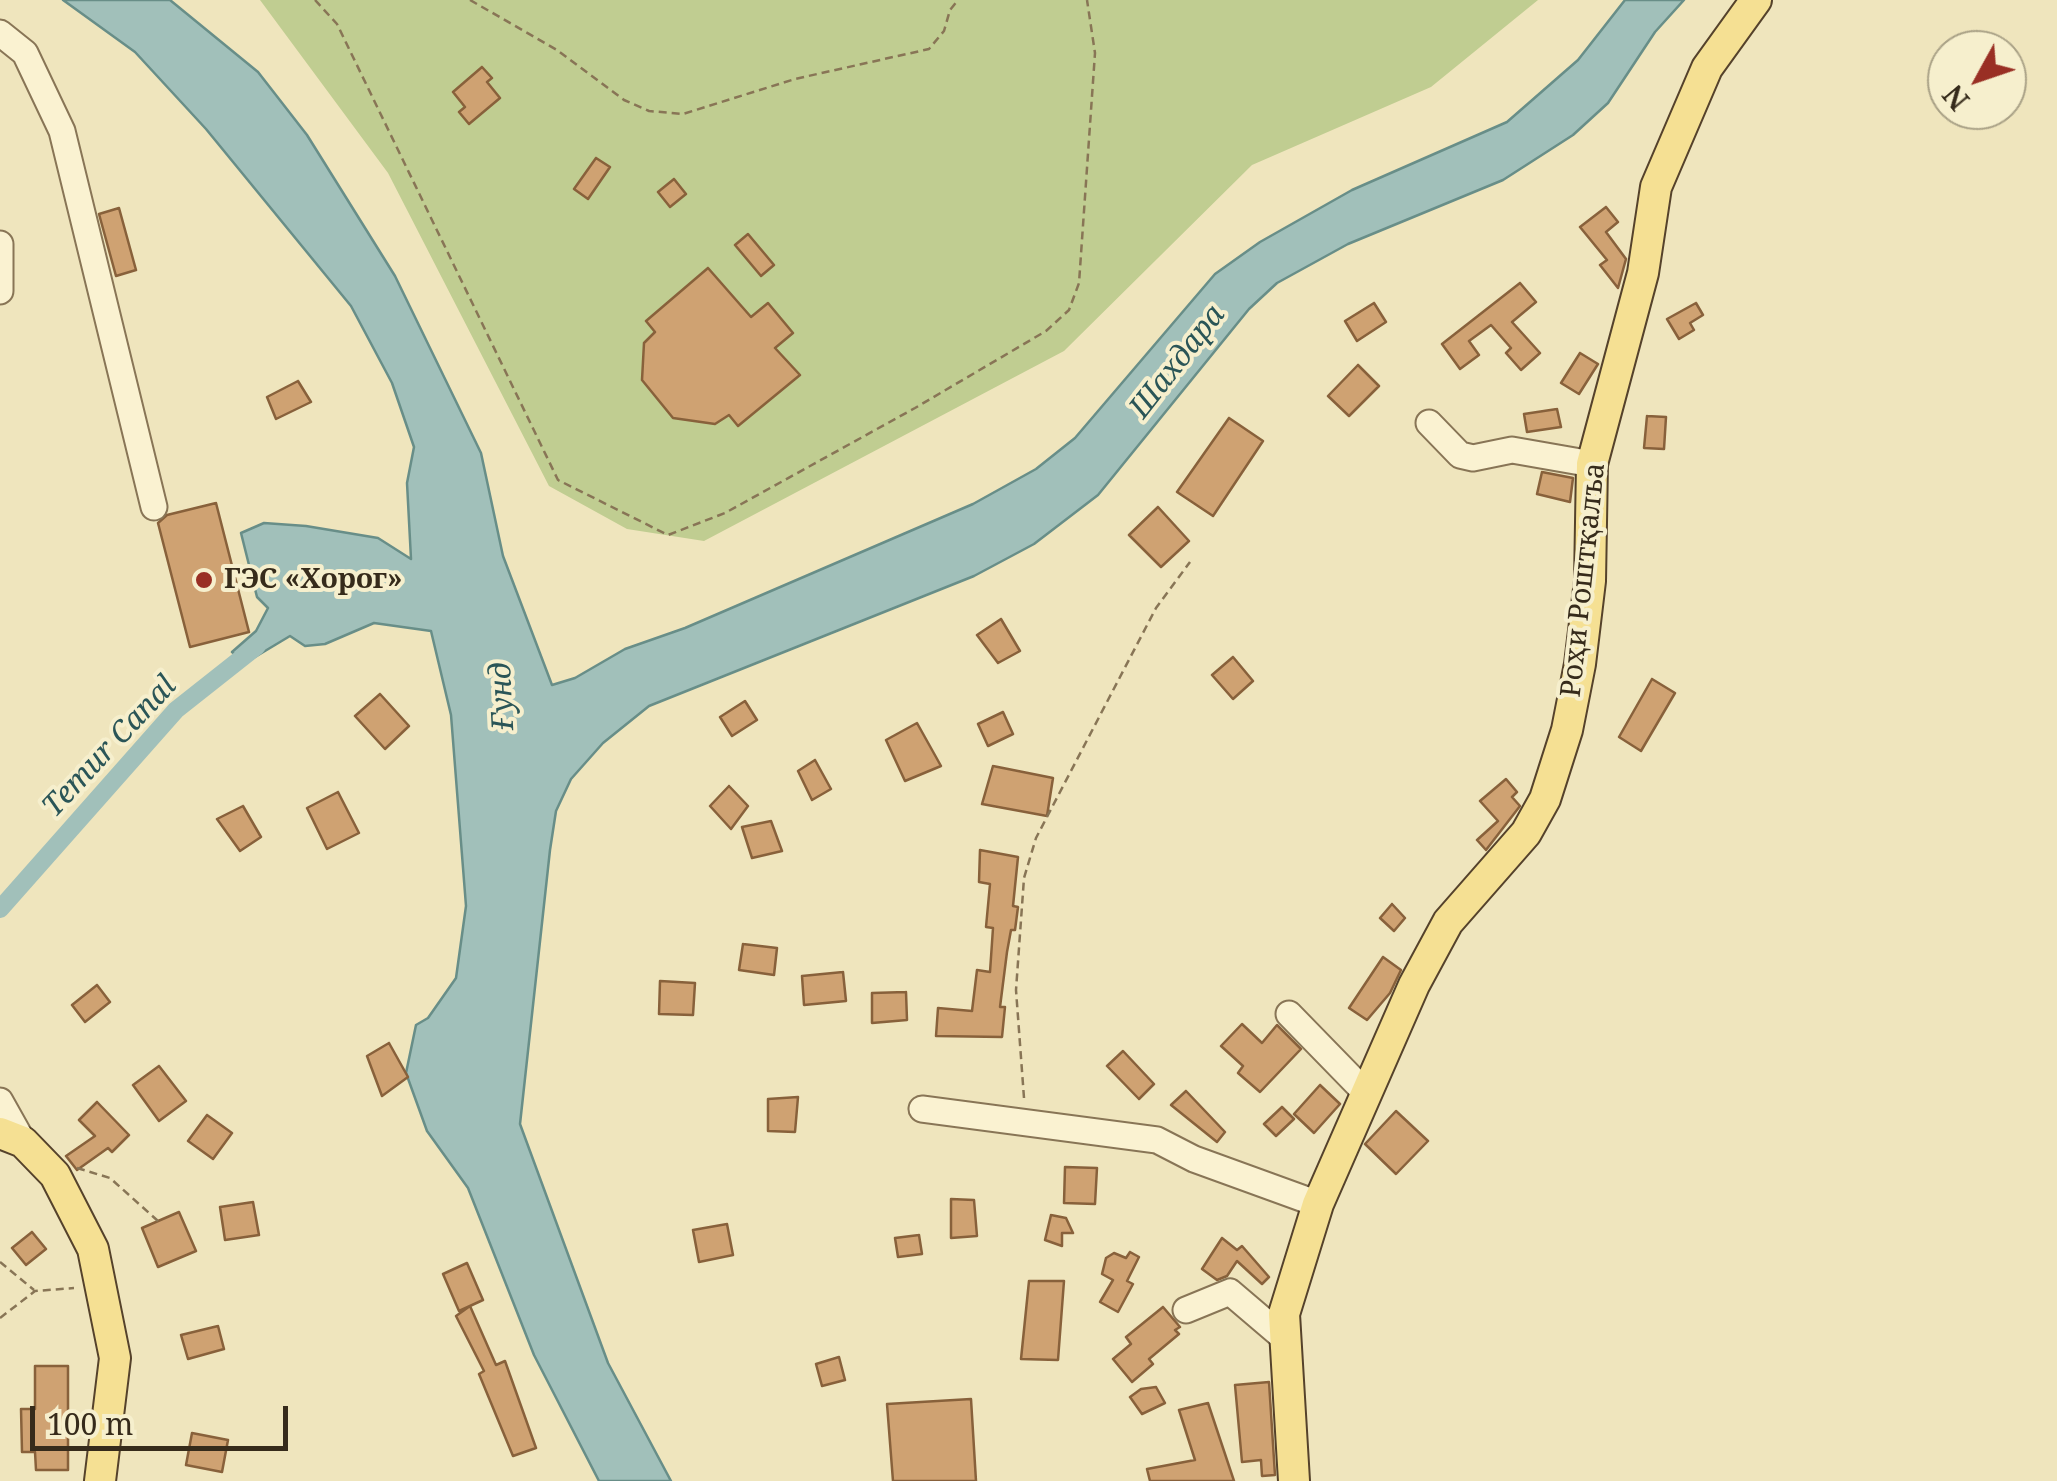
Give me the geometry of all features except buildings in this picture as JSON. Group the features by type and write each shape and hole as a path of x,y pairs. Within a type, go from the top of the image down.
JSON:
{"main road":[{"name":"Роҳи Роштқалъа","path":"1294,1481 1284,1314 1318,1204 1448,922 1526,833 1545,799 1567,730 1580,664 1590,581 1592,464 1643,273 1656,186 1707,68 1756,0"},
{"path":"12,1138 55,1174 93,1249 103,1285 115,1358 100,1481"}],"street":[{"path":"0,33 25,53 62,132 154,507"},
{"path":"0,244 0,291"},
{"path":"1429,422 1460,455 1473,458 1512,450 1592,464"},
{"path":"1289,1014 1366,1093"},
{"path":"0,1101 12,1138"},
{"path":"922,1110 1026,1120 1158,1140 1194,1159 1318,1204"},
{"path":"1186,1310 1230,1292 1284,1338"}],"path":[{"path":"315,0 337,24 558,480 668,536 724,513 915,408 1046,331 1070,310 1079,283 1096,53 1087,0"},
{"path":"470,0 557,50 624,100 648,111 683,114 795,79 929,49 944,30 950,10 958,0"},
{"path":"1026,1120 1016,990 1024,878 1036,838 1156,608 1190,562"},
{"path":"55,1174 61,1164 110,1178 158,1222"},
{"path":"0,1262 10,1266 36,1291"},
{"path":"0,1318 36,1291 103,1285"}],"green space":[{"path":"260,0 1538,0 1431,87 1252,165 1064,351 704,541 627,529 549,486 388,173"}],"water":[{"path":"63,0 170,0 258,72 307,135 395,276 481,453 503,556 552,685 575,678 625,649 685,628 973,504 1036,469 1075,438 1215,274 1260,242 1352,190 1507,122 1578,60 1625,0 1684,0 1655,32 1608,103 1573,135 1503,180 1348,244 1277,283 1249,309 1098,495 1034,544 974,576 649,706 603,743 571,779 556,811 550,850 520,1124 608,1363 671,1481 599,1481 534,1355 468,1188 427,1131 406,1073 416,1025 428,1018 456,978 466,906 451,715 431,631 374,623 325,644 305,646 290,636 245,663 232,652 256,631 268,608 257,597 241,533 264,523 306,526 378,538 411,559 407,483 414,447 392,383 351,306 206,129 135,52"}],"waterway":[{"name":"Temur Canal","path":"0,909 176,710 257,646"}],"place":[{"name":"ГЭС «Хорог»","path":"204,580"}],"water label":[{"name":"Шахдара","path":"1178,362"},
{"name":"Ғунд","path":"503,696"}]}
